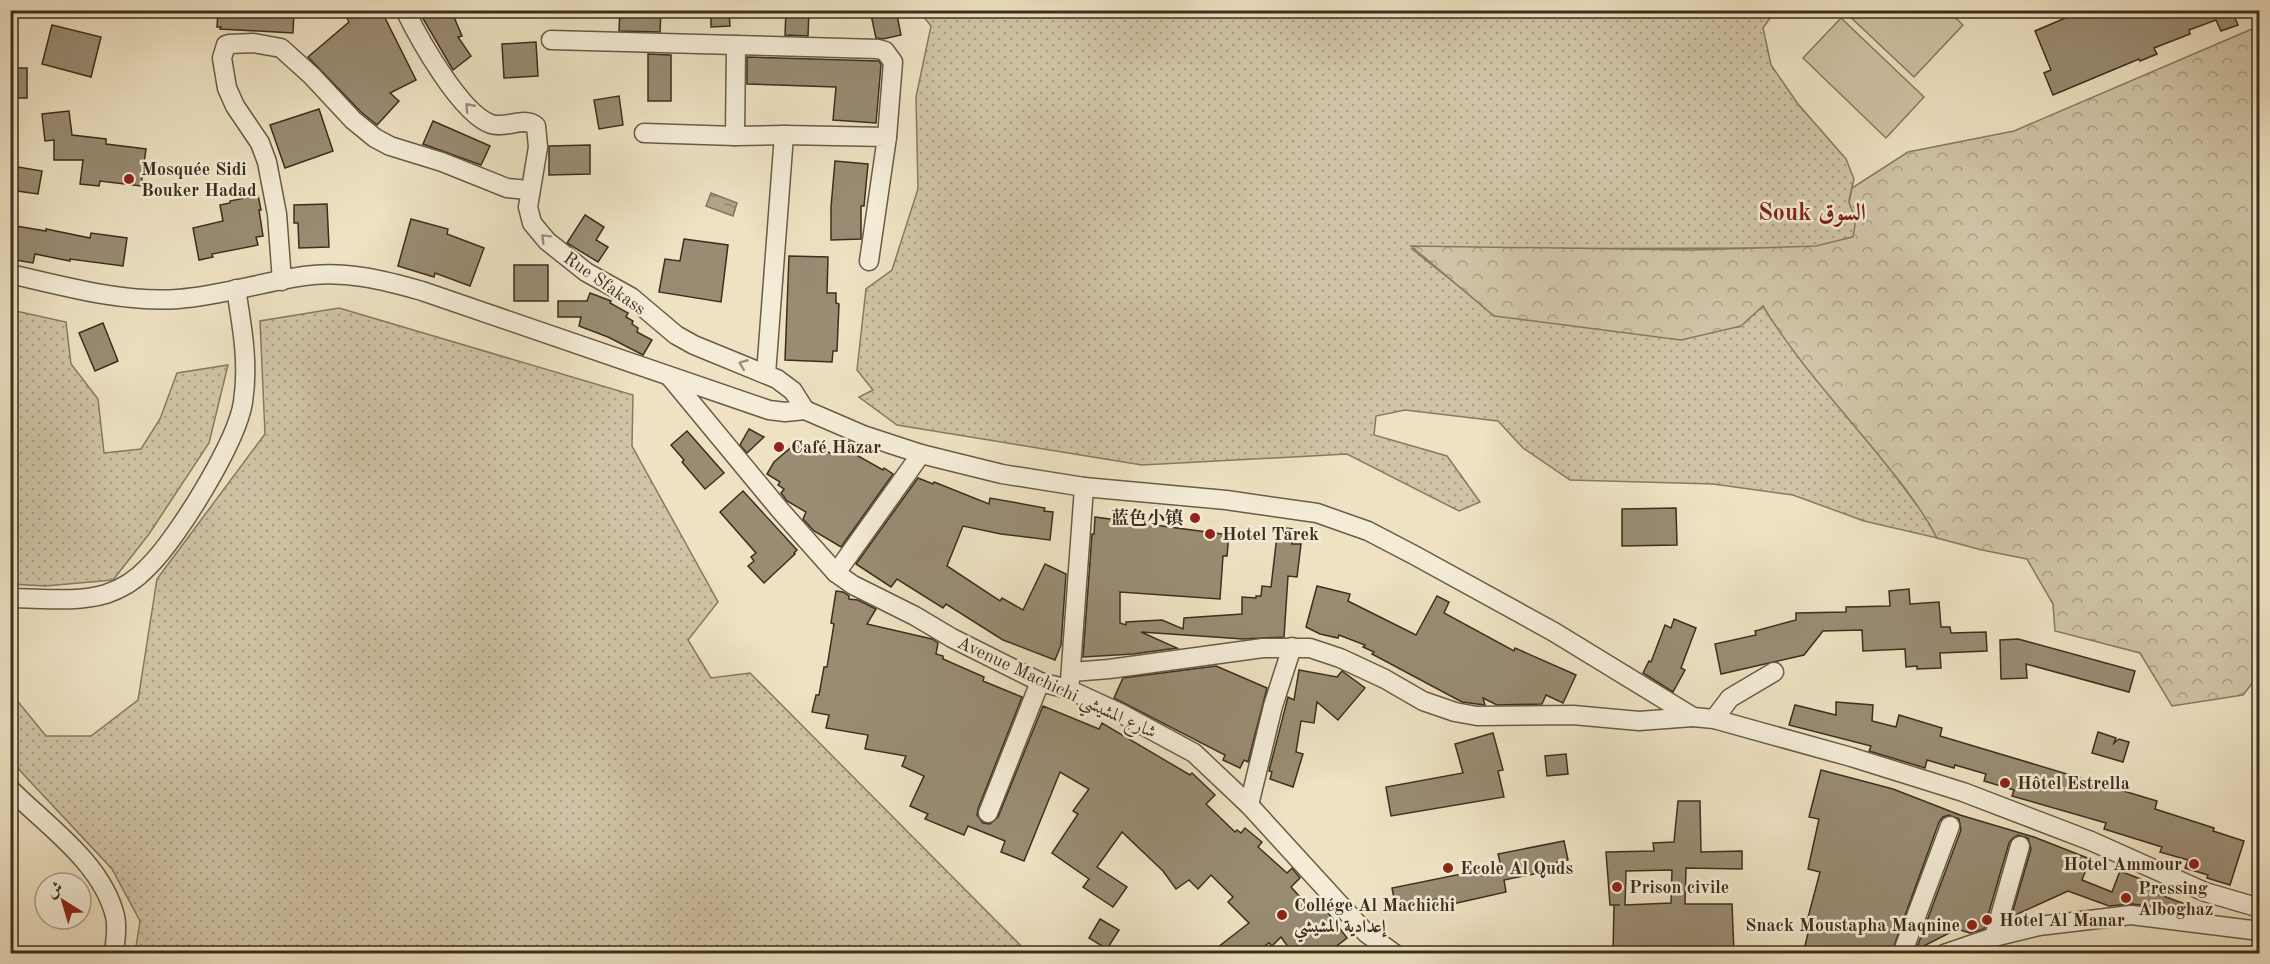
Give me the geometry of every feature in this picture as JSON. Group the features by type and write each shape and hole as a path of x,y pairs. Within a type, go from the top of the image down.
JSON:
{"street":[{"name":"Rue Sfakass","path":"405,10 430,57 474,112 494,125 507,126 531,122 536,126 538,136 536,162 529,190 528,207 532,223 547,241 574,264 622,290 676,335 694,345 766,374 790,388 805,410"},
{"path":"551,40 885,51 891,56 893,63 887,137 869,261"},
{"path":"282,281 276,214 265,152 254,131 235,106 227,88 222,53 226,45 233,43 267,45 283,50 352,120 390,146 442,162 507,188 529,190"},
{"path":"735,136 736,45"},
{"path":"644,133 887,137"},
{"path":"766,374 784,135"},
{"path":"10,274 97,292 132,297 176,299 305,276 328,275 384,281 422,291 769,410 785,412 805,410 863,435 921,454 1002,474 1084,487 1187,496 1317,513 1368,531 1554,632 1693,717"},
{"path":"10,598 80,598 106,594 135,579 148,568 177,532 226,447 238,422 243,404 245,348 236,289"},
{"name":"Avenue Machichi شارع المشيشي","path":"668,375 786,517 836,573 853,585 915,616 952,638 1040,682 1070,680 1120,713 1194,753 1249,806 1366,933 1395,954"},
{"path":"836,573 921,454"},
{"path":"1084,487 1070,680 1109,669 1263,648 1310,648 1340,658 1385,679 1423,701 1455,712 1477,716 1573,715 1639,721 1693,717 1714,719 1851,757 1963,792 2091,841 2205,892 2259,908"},
{"path":"1249,806 1273,706 1292,647"},
{"path":"1714,719 1730,698 1774,672"},
{"path":"988,813 1040,682"},
{"path":"10,789 82,859 108,896 116,918 114,954"},
{"path":"1902,954 1950,826"},
{"path":"1994,937 2020,846"},
{"path":"1944,954 1994,937 2039,926 2131,915 2259,931"}],"green space":[{"path":"919,11 1775,11 1763,28 1771,65 1798,104 1846,159 1854,179 1849,200 1857,219 1855,236 1816,248 1412,249 1495,315 1739,327 1763,306 1890,469 1928,520 1937,538 1864,521 1793,495 1713,484 1570,480 1523,448 1498,421 1405,410 1376,416 1374,435 1447,456 1480,502 1459,511 1347,454 1142,465 897,425 859,397 873,390 857,370 866,289 892,270 918,189 916,97 931,26"},
{"path":"1844,11 1948,11 1963,25 1914,77"},
{"path":"1841,18 1924,97 1886,138 1803,58"},
{"path":"2259,26 2260,673 2243,695 2172,706 2140,653 2055,631 2053,604 2027,559 1937,538 1909,494 1803,363 1763,306 1741,326 1681,340 1494,316 1411,246 1694,250 1816,246 1853,237 1856,219 1849,203 1852,188 1908,152 2014,131"},
{"path":"339,308 633,395 632,446 718,602 688,640 711,678 750,673 1028,953 443,954 417,947 396,954 135,953 140,921 112,869 11,761 11,693 46,736 91,736 138,700 157,579 265,434 260,321"},
{"path":"11,310 66,322 71,364 98,399 104,453 141,449 160,419 177,373 228,365 209,443 149,534 113,580 45,586 11,584"}],"water":[{"path":"711,193 737,203 733,216 706,206"}],"building":[{"path":"218,10 294,10 293,33 220,29 221,27 217,27"},
{"path":"343,10 381,10 416,80 390,93 399,101 377,125 361,112 308,57 349,22"},
{"path":"418,10 451,10 462,36 458,37 471,56 453,70"},
{"path":"620,10 661,10 660,32 619,31"},
{"path":"711,10 729,10 730,26 711,27"},
{"path":"786,10 809,10 808,36 785,35"},
{"path":"870,10 896,10 901,35 883,39 876,38"},
{"path":"2084,10 2237,10 2233,13 2238,25 2221,31 2216,20 2189,30 2190,34 2154,48 2157,54 2140,61 2139,59 2053,95 2044,73 2051,70 2035,31"},
{"path":"52,25 101,37 91,77 42,64"},
{"path":"536,42 538,76 504,78 502,44"},
{"path":"648,54 671,55 671,101 648,101"},
{"path":"747,57 879,61 881,65 876,123 833,120 836,87 747,84"},
{"path":"10,68 27,68 27,98 10,98"},
{"path":"619,96 623,125 599,129 594,100"},
{"path":"319,109 333,151 285,168 270,125"},
{"path":"69,111 72,135 106,139 106,144 146,149 141,186 100,181 99,186 80,184 83,160 54,160 54,140 45,141 42,114"},
{"path":"433,121 490,146 481,165 423,144"},
{"path":"590,145 590,174 549,175 549,146"},
{"path":"835,161 868,164 864,206 861,206 861,239 831,240"},
{"path":"18,167 42,171 38,194 10,190 10,168 18,169"},
{"path":"258,195 263,236 256,237 258,245 212,254 213,257 199,260 193,228 223,221 220,205"},
{"path":"327,204 329,247 299,248 298,223 294,223 294,205"},
{"path":"585,215 604,227 596,240 608,247 598,262 567,243"},
{"path":"411,219 448,229 447,234 484,248 470,286 435,273 434,277 398,266"},
{"path":"10,225 46,231 46,229 90,238 91,233 127,238 123,266 70,259 70,261 35,254 33,263 10,259"},
{"path":"684,239 728,245 721,302 659,292 665,259 680,261"},
{"path":"789,256 828,257 827,293 836,293 836,303 839,304 837,351 833,351 832,362 785,360"},
{"path":"514,265 548,265 548,301 514,301"},
{"path":"590,293 611,301 610,303 628,313 626,317 633,321 632,324 638,328 637,332 652,340 643,355 608,337 579,326 581,317 558,317 558,301 587,301"},
{"path":"103,323 118,361 95,371 79,333"},
{"path":"749,429 764,437 747,453 740,445"},
{"path":"687,431 724,473 705,489 671,445"},
{"path":"844,439 862,448 858,456 893,474 841,547 814,531 803,519 806,512 787,501 781,493 784,489 778,485 780,482 767,474 774,462 795,444 814,455 818,448 835,455"},
{"path":"918,478 989,504 990,498 1045,508 1044,511 1053,512 1050,540 1001,534 963,526 947,566 1000,601 1002,598 1023,610 1045,564 1066,574 1061,645 1055,660 1003,640 946,604 943,608 897,579 891,587 856,564"},
{"path":"743,491 797,550 764,583 748,566 754,561 751,557 756,553 720,512"},
{"path":"1676,508 1677,545 1622,546 1622,509"},
{"path":"1095,517 1229,535 1227,556 1223,556 1220,599 1120,592 1120,623 1126,625 1126,622 1162,620 1183,629 1184,618 1242,614 1242,597 1256,598 1256,596 1261,596 1262,586 1271,587 1278,527 1293,529 1292,544 1301,544 1297,577 1288,576 1284,637 1243,639 1141,632 1177,648 1083,657"},
{"path":"1317,586 1350,594 1348,601 1416,635 1437,596 1449,602 1444,613 1514,651 1515,648 1576,675 1563,703 1546,695 1542,704 1497,705 1483,698 1485,705 1462,702 1372,654 1374,652 1363,647 1365,645 1339,635 1338,638 1320,634 1306,627"},
{"path":"1909,589 1910,604 1939,602 1941,627 1950,627 1951,633 1986,632 1987,651 1940,653 1941,668 1917,669 1917,666 1906,667 1905,649 1863,651 1862,630 1823,631 1804,655 1721,674 1715,644 1756,635 1755,631 1796,620 1796,613 1846,612 1846,607 1890,606 1889,591"},
{"path":"836,591 843,592 849,596 849,599 858,600 876,609 867,624 932,639 938,643 936,654 943,656 943,659 984,677 983,681 1022,697 978,809 977,815 983,823 990,824 998,817 1043,706 1099,729 1102,723 1190,775 1192,773 1215,795 1206,804 1235,832 1237,830 1241,833 1245,828 1262,842 1258,847 1287,873 1292,868 1300,878 1291,887 1311,909 1320,902 1347,938 1326,954 1293,954 1281,937 1272,946 1269,943 1254,954 1209,954 1249,923 1228,902 1233,897 1211,875 1198,889 1189,880 1176,889 1163,871 1122,832 1097,867 1127,887 1113,907 1083,887 1089,879 1052,853 1078,814 1073,811 1089,789 1060,772 1024,861 1001,852 1005,841 968,826 964,835 925,819 928,814 910,806 924,776 902,766 906,756 865,749 868,735 826,728 829,715 812,712 816,695 819,695 824,667 827,667 834,624 831,623"},
{"path":"1674,619 1696,628 1681,668 1685,670 1673,692 1643,673 1649,661 1651,662 1665,625 1671,628"},
{"path":"2018,639 2135,671 2129,692 2026,664 2027,678 2001,679 2000,640"},
{"path":"1216,666 1267,688 1248,762 1244,760 1240,768 1223,760 1225,755 1114,698 1123,678"},
{"path":"1299,670 1337,677 1342,671 1365,688 1338,720 1317,702 1314,723 1301,721 1296,752 1303,754 1293,787 1270,779 1272,772 1269,771 1288,697 1294,700"},
{"path":"1836,702 1873,705 1872,721 1896,727 1899,715 1942,728 1940,736 2157,801 2155,809 2214,828 2213,831 2244,841 2230,885 2185,868 2188,860 2160,852 2162,847 2104,829 2106,823 2012,796 2014,790 1984,781 1986,774 1927,760 1925,768 1869,751 1871,746 1789,725 1795,705 1836,715"},
{"path":"2098,732 2116,738 2114,743 2119,739 2129,742 2123,762 2092,753"},
{"path":"1493,733 1503,770 1498,771 1504,797 1391,816 1386,787 1463,773 1455,744"},
{"path":"1566,754 1568,774 1547,776 1545,756"},
{"path":"1821,770 1893,789 1960,815 2034,837 2090,859 2082,880 2112,892 2120,871 2156,885 2154,890 2159,892 2158,894 2196,908 2195,912 2132,904 2109,906 2068,891 2011,917 2031,849 2028,838 2018,835 2009,843 1984,929 1970,933 1957,929 1916,950 1961,830 1959,819 1949,815 1943,817 1939,822 1891,954 1803,954 1809,929 1805,929 1820,872 1808,869 1819,819 1809,817"},
{"name":"Prison civile","path":"1678,801 1700,801 1701,852 1742,851 1742,869 1686,868 1685,904 1732,904 1734,954 1613,954 1614,905 1610,905 1606,852 1654,851 1653,843 1674,842","holes":["1672,870 1671,903 1625,905 1626,871"]},
{"path":"1564,841 1568,860 1557,862 1558,869 1504,880 1506,892 1439,907 1438,899 1396,908 1392,888 1501,866 1498,854"},
{"path":"1100,919 1119,930 1107,949 1089,938"}],"place":[{"name":"Mosquée Sidi Bouker Hadad","path":"129,179"},
{"name":"Café Hazar","path":"779,447"},
{"name":"蓝色小镇","path":"1195,518"},
{"name":"Hotel Tarek","path":"1210,534"},
{"name":"Hôtel Estrella","path":"2005,783"},
{"name":"Hotel Ammour","path":"2194,864"},
{"name":"Ecole Al Quds","path":"1448,868"},
{"name":"Prison civile","path":"1617,887"},
{"name":"Pressing Alboghaz","path":"2126,898"},
{"name":"Collége Al Machichi إعدادية المشيشي","path":"1282,915"},
{"name":"Hotel Al Manar","path":"1987,920"},
{"name":"Snack Moustapha Maqnine","path":"1972,925"}],"district":[{"name":"Souk السوق","path":"1812,212"}]}
